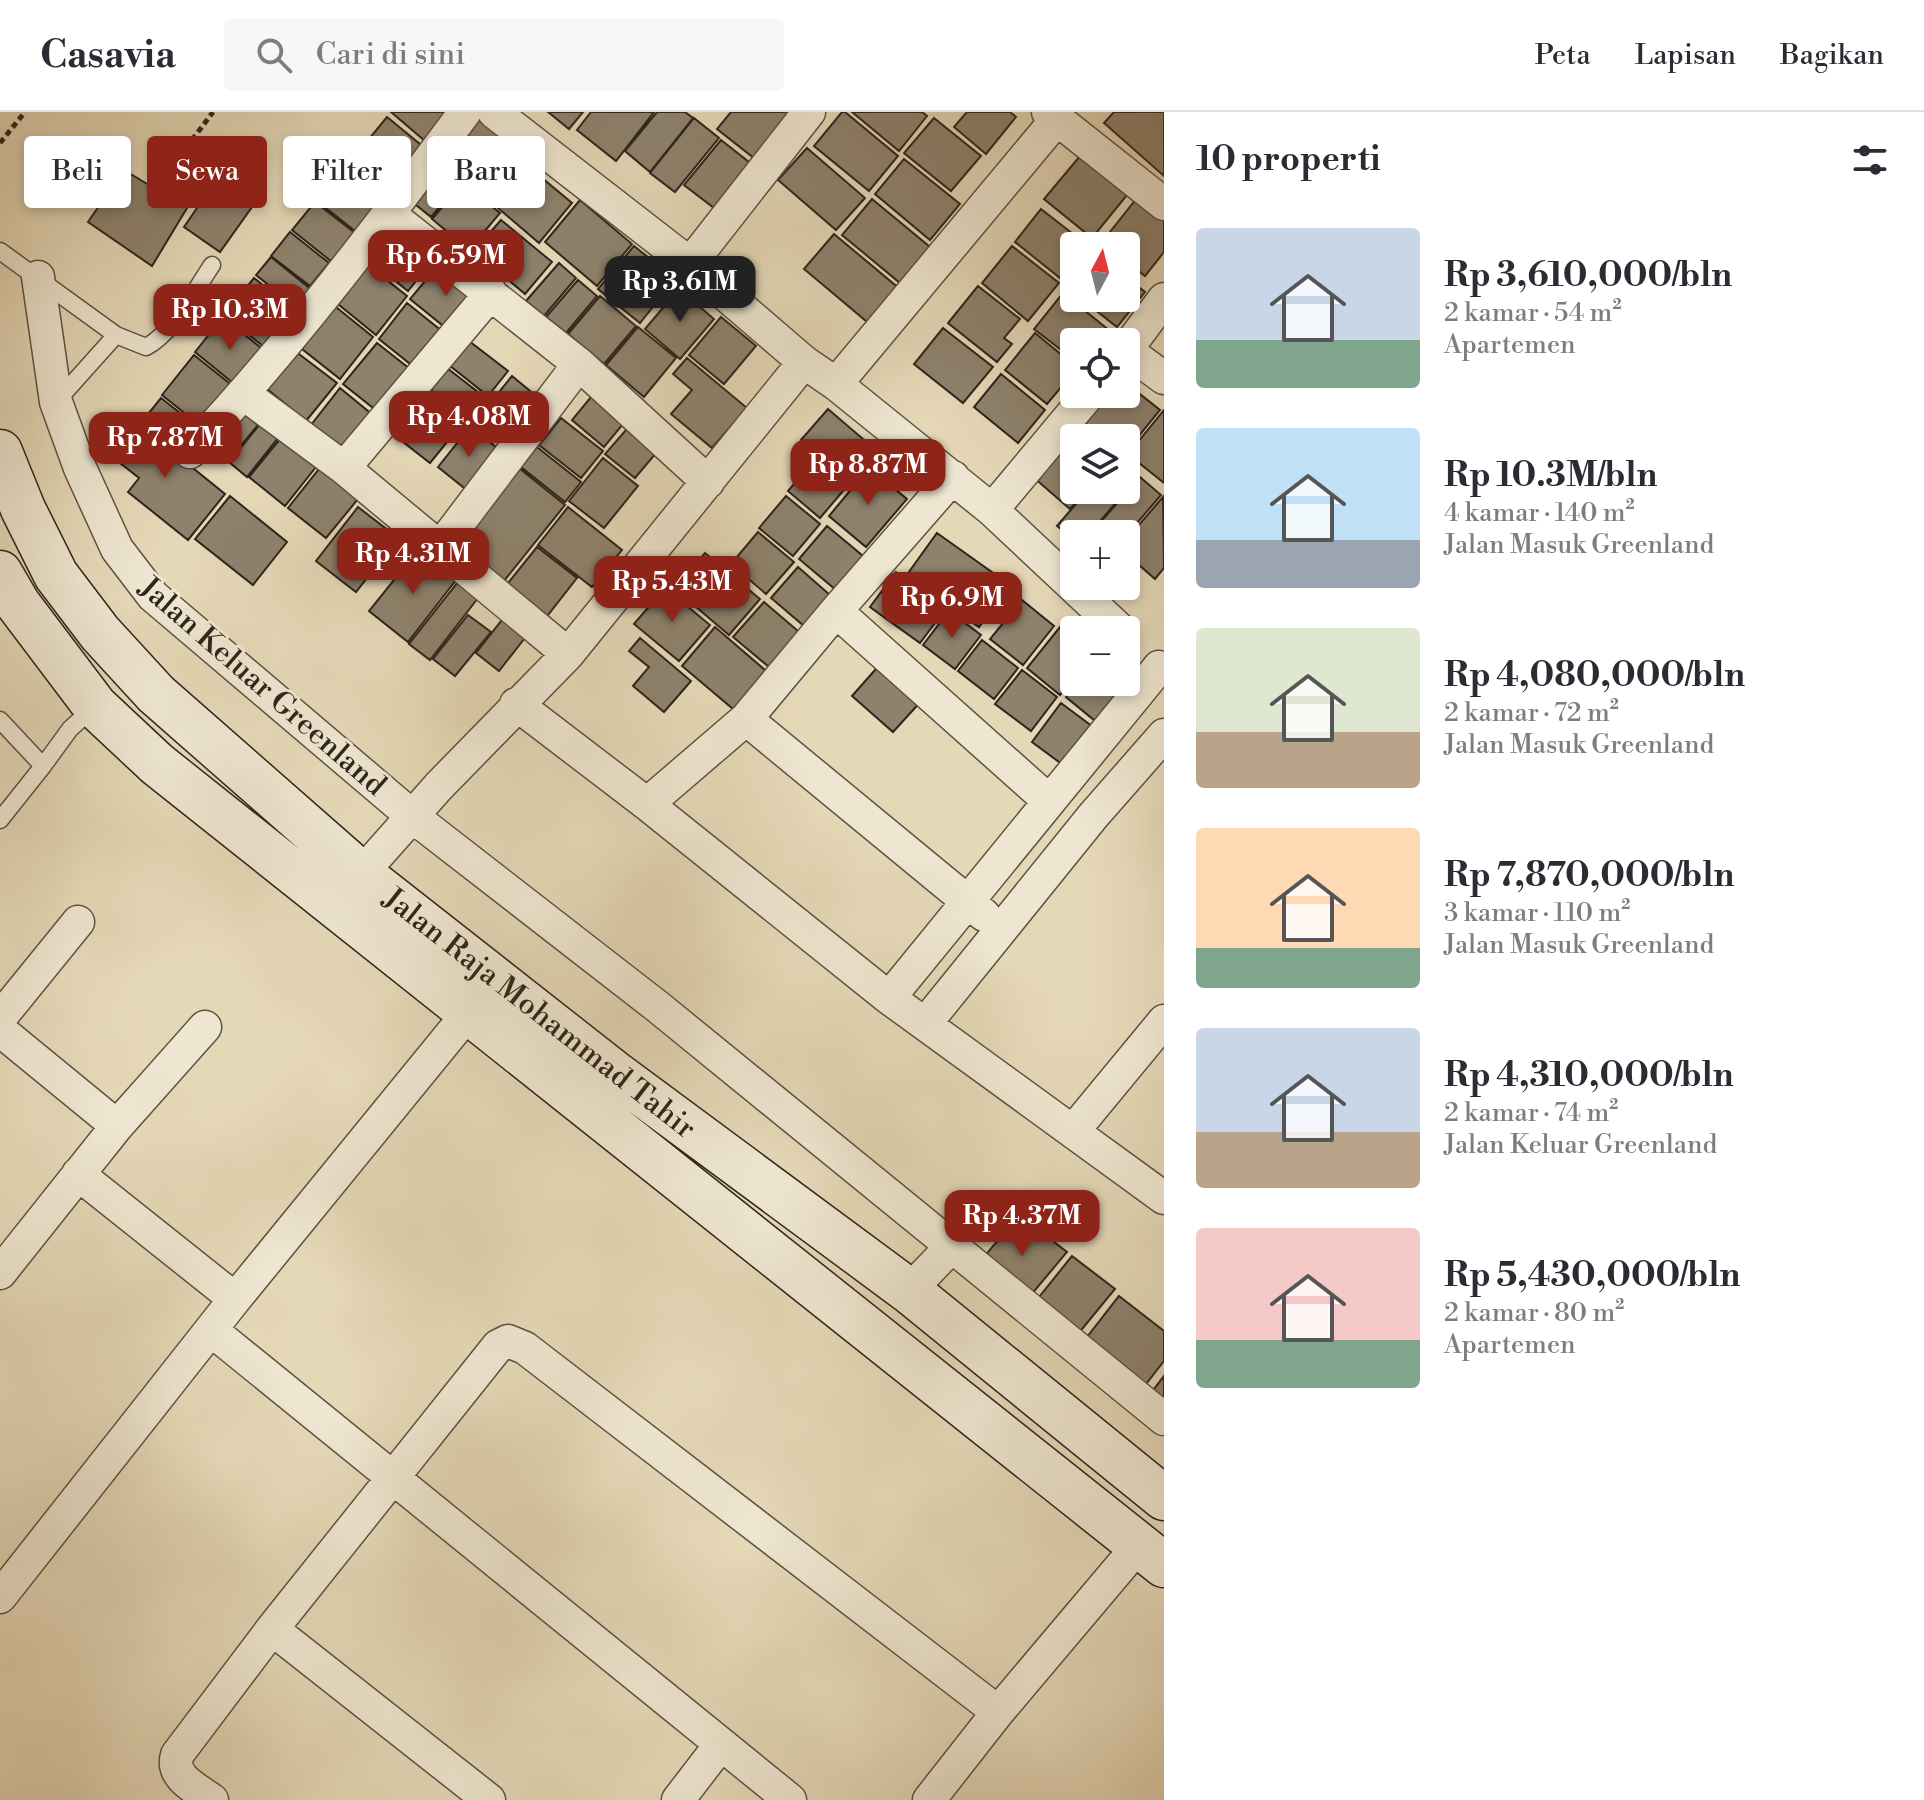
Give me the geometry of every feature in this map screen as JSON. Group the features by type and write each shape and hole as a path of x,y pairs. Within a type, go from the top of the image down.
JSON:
{"main road":[{"name":"Jalan Raja Mohammad Tahir","path":"0,452 23,509 56,575 100,633 156,694 361,874 479,992 1022,1454 1152,1555"},
{"name":"Jalan Raja Mohammad Tahir","path":"0,573 18,604 95,706 157,764 479,992 617,1075 909,1291 1164,1498"}],"street":[{"path":"190,452 244,394 389,214 465,112"},
{"path":"494,112 690,264 804,362 953,477 1105,616"},
{"path":"690,264 809,112"},
{"path":"836,384 1052,115 1164,204"},
{"path":"389,214 579,364 708,482"},
{"name":"Jalan Keluar Greenland","path":"38,277 56,402 80,468 117,549 153,596 412,816 658,1007 1164,1419"},
{"path":"344,468 491,293"},
{"path":"1140,331 1164,299"},
{"path":"1140,360 1164,378"},
{"path":"361,874 516,704 568,654 804,362"},
{"path":"439,549 579,364"},
{"path":"244,394 344,468 568,654"},
{"path":"992,510 1077,408"},
{"path":"647,804 746,719 953,477"},
{"path":"836,611 1049,801"},
{"path":"889,998 966,901 1162,669 1140,649"},
{"path":"516,704 647,804 889,998 1164,1198"},
{"path":"746,719 1002,929"},
{"path":"925,1024 1093,816 1164,735"},
{"path":"0,1018 78,922"},
{"path":"1,1595 479,992"},
{"path":"1074,1130 1164,1021"},
{"path":"0,1273 117,1126 205,1027"},
{"path":"0,1030 117,1126"},
{"path":"78,1174 235,1299"},
{"path":"909,1291 952,1246"},
{"path":"211,1330 790,1800"},
{"path":"212,1800 180,1776 175,1762 177,1755 392,1477 498,1346 508,1341 515,1342 998,1712"},
{"path":"929,1800 998,1712 1152,1555"},
{"path":"272,1629 489,1800"},
{"path":"678,1800 721,1744"}],"lane":[{"path":"0,251 116,335 146,347 157,342 212,265"},
{"path":"56,402 116,335"},
{"path":"0,820 70,729 95,706"},
{"path":"0,720 43,766"}],"path":[{"path":"0,143 25,112"},
{"path":"195,136 213,112"}],"building":[{"path":"391,112 460,112 441,136 427,136 427,143"},
{"path":"472,112 503,129 497,136 452,136"},
{"path":"548,112 583,112 569,129"},
{"path":"591,112 654,112 616,161 577,130"},
{"path":"657,112 685,112 693,118 650,172 625,151"},
{"path":"731,112 800,112 759,162 717,129"},
{"path":"842,112 898,156 869,191 814,146"},
{"path":"852,112 922,112 927,116 899,151"},
{"path":"967,112 1010,112 1016,117 986,154 954,127"},
{"path":"1114,112 1164,112 1164,176 1104,123"},
{"path":"387,117 410,136 371,136"},
{"path":"694,118 719,138 675,192 650,173"},
{"path":"934,118 981,156 951,191 904,153"},
{"path":"411,137 426,149 411,168"},
{"path":"721,140 754,166 718,211 684,185"},
{"path":"807,148 865,198 836,230 778,180"},
{"path":"1085,150 1132,189 1097,232 1085,232 1044,199"},
{"path":"904,159 960,204 930,240 875,194"},
{"path":"427,169 427,208 439,208 431,217 411,201 411,189"},
{"path":"131,174 147,184 147,208 187,208 152,266 88,222 98,208 131,208"},
{"path":"545,180 572,203 539,243 498,208 545,208"},
{"path":"1137,198 1164,219 1164,252 1145,276 1140,272 1140,232 1110,232"},
{"path":"872,199 930,247 900,283 842,235"},
{"path":"580,200 632,244 597,286 545,242"},
{"path":"197,208 251,208 220,252 184,227"},
{"path":"310,208 323,208 355,233 332,262 292,230"},
{"path":"326,208 373,209 355,231"},
{"path":"441,208 494,208 500,213 469,250 432,219"},
{"path":"1041,209 1070,232 1060,232 1060,278 1015,242"},
{"path":"501,220 552,262 525,294 474,251"},
{"path":"393,226 434,258 408,291 367,258"},
{"path":"290,232 329,263 310,286 271,256"},
{"path":"834,234 901,290 872,326 804,269"},
{"path":"634,246 675,279 640,323 598,289"},
{"path":"1012,246 1059,283 1028,321 982,283"},
{"path":"271,257 313,291 299,309 256,275"},
{"path":"364,262 407,296 376,335 333,300"},
{"path":"440,263 481,296 452,333 410,299"},
{"path":"559,263 576,278 544,316 526,301"},
{"path":"254,278 298,313 268,350 224,315"},
{"path":"578,280 597,296 566,333 546,317"},
{"path":"978,286 1020,319 1004,338 1012,344 997,362 948,323"},
{"path":"679,289 714,319 680,359 645,329"},
{"path":"600,296 636,326 604,364 568,334"},
{"path":"1060,297 1060,312 1086,312 1106,328 1060,328 1060,349 1034,329"},
{"path":"331,303 373,337 340,379 297,345"},
{"path":"407,303 448,336 419,371 379,339"},
{"path":"1098,312 1129,312 1117,327"},
{"path":"223,317 266,352 238,387 195,352"},
{"path":"721,317 756,346 724,384 689,355"},
{"path":"638,327 676,358 644,397 606,365"},
{"path":"943,328 993,367 963,403 914,364"},
{"path":"1035,333 1060,354 1060,389 1047,404 1005,370"},
{"path":"469,341 508,371 488,396 449,365"},
{"path":"377,343 415,373 382,415 343,384"},
{"path":"295,351 337,383 306,421 266,388"},
{"path":"194,355 234,387 202,427 162,395"},
{"path":"687,358 747,408 712,448 671,414 692,390 673,374"},
{"path":"447,368 487,399 469,421 430,389"},
{"path":"1001,374 1045,410 1018,443 974,407"},
{"path":"512,376 541,400 504,447 474,423"},
{"path":"340,388 374,416 345,452 311,425"},
{"path":"429,390 465,420 430,463 393,434"},
{"path":"596,391 628,418 604,447 572,420"},
{"path":"1140,394 1160,410 1140,435 1140,424 1085,423 1097,408 1140,408"},
{"path":"161,398 203,431 186,452 144,419"},
{"path":"237,408 258,425 231,458 210,442"},
{"path":"828,409 877,451 820,518 788,491 819,455 801,440"},
{"path":"1164,410 1164,483 1140,464 1140,439"},
{"path":"131,418 225,494 188,540 128,492 139,478 105,451"},
{"path":"561,418 603,451 581,478 539,445"},
{"path":"633,422 662,446 635,478 605,454"},
{"path":"260,424 278,438 247,477 229,462"},
{"path":"470,427 500,450 468,491 438,467"},
{"path":"280,439 316,467 285,506 249,477"},
{"path":"1060,446 1060,500 1033,477"},
{"path":"537,447 581,482 565,502 521,467"},
{"path":"603,458 638,486 604,528 569,501"},
{"path":"519,468 565,505 504,581 457,544"},
{"path":"869,468 907,499 866,547 829,516"},
{"path":"319,469 358,499 326,538 288,508"},
{"path":"1140,477 1161,495 1140,520 1102,520 1116,504 1140,504"},
{"path":"230,496 287,542 253,585 195,539"},
{"path":"786,496 820,524 793,556 759,528"},
{"path":"1163,497 1164,568 1155,579 1140,566 1140,524"},
{"path":"1076,504 1115,504 1101,520 1062,520"},
{"path":"358,507 398,538 356,592 316,561"},
{"path":"568,507 622,550 592,587 538,545"},
{"path":"827,526 863,556 836,590 799,559"},
{"path":"758,532 794,562 766,594 731,564"},
{"path":"937,533 1010,585 979,627 906,576"},
{"path":"537,547 577,578 544,620 504,588"},
{"path":"418,550 456,580 408,642 369,611"},
{"path":"705,553 760,599 729,635 675,589"},
{"path":"798,567 830,595 804,626 771,598"},
{"path":"896,572 946,608 920,643 870,607"},
{"path":"458,582 478,598 430,660 409,644"},
{"path":"665,588 710,625 679,661 634,624"},
{"path":"1022,600 1054,626 1023,665 990,639"},
{"path":"764,602 805,637 775,672 733,637"},
{"path":"949,611 981,635 955,669 923,645"},
{"path":"468,615 491,632 455,676 433,659"},
{"path":"505,616 528,634 499,671 476,653"},
{"path":"715,627 772,676 739,714 682,666"},
{"path":"1060,627 1060,695 1027,668"},
{"path":"640,638 691,681 664,712 633,686 649,667 629,651"},
{"path":"982,640 1018,668 994,699 958,671"},
{"path":"883,661 924,698 893,732 852,696"},
{"path":"1022,670 1057,697 1031,731 995,704"},
{"path":"1067,696 1124,696 1100,725"},
{"path":"1061,703 1093,727 1063,765 1032,742"},
{"path":"1019,1215 1067,1252 1025,1302 978,1264"},
{"path":"1072,1256 1115,1289 1073,1340 1031,1307"},
{"path":"1119,1296 1164,1331 1164,1361 1139,1393 1080,1346"},
{"path":"1164,1376 1164,1412 1147,1398"}]}
